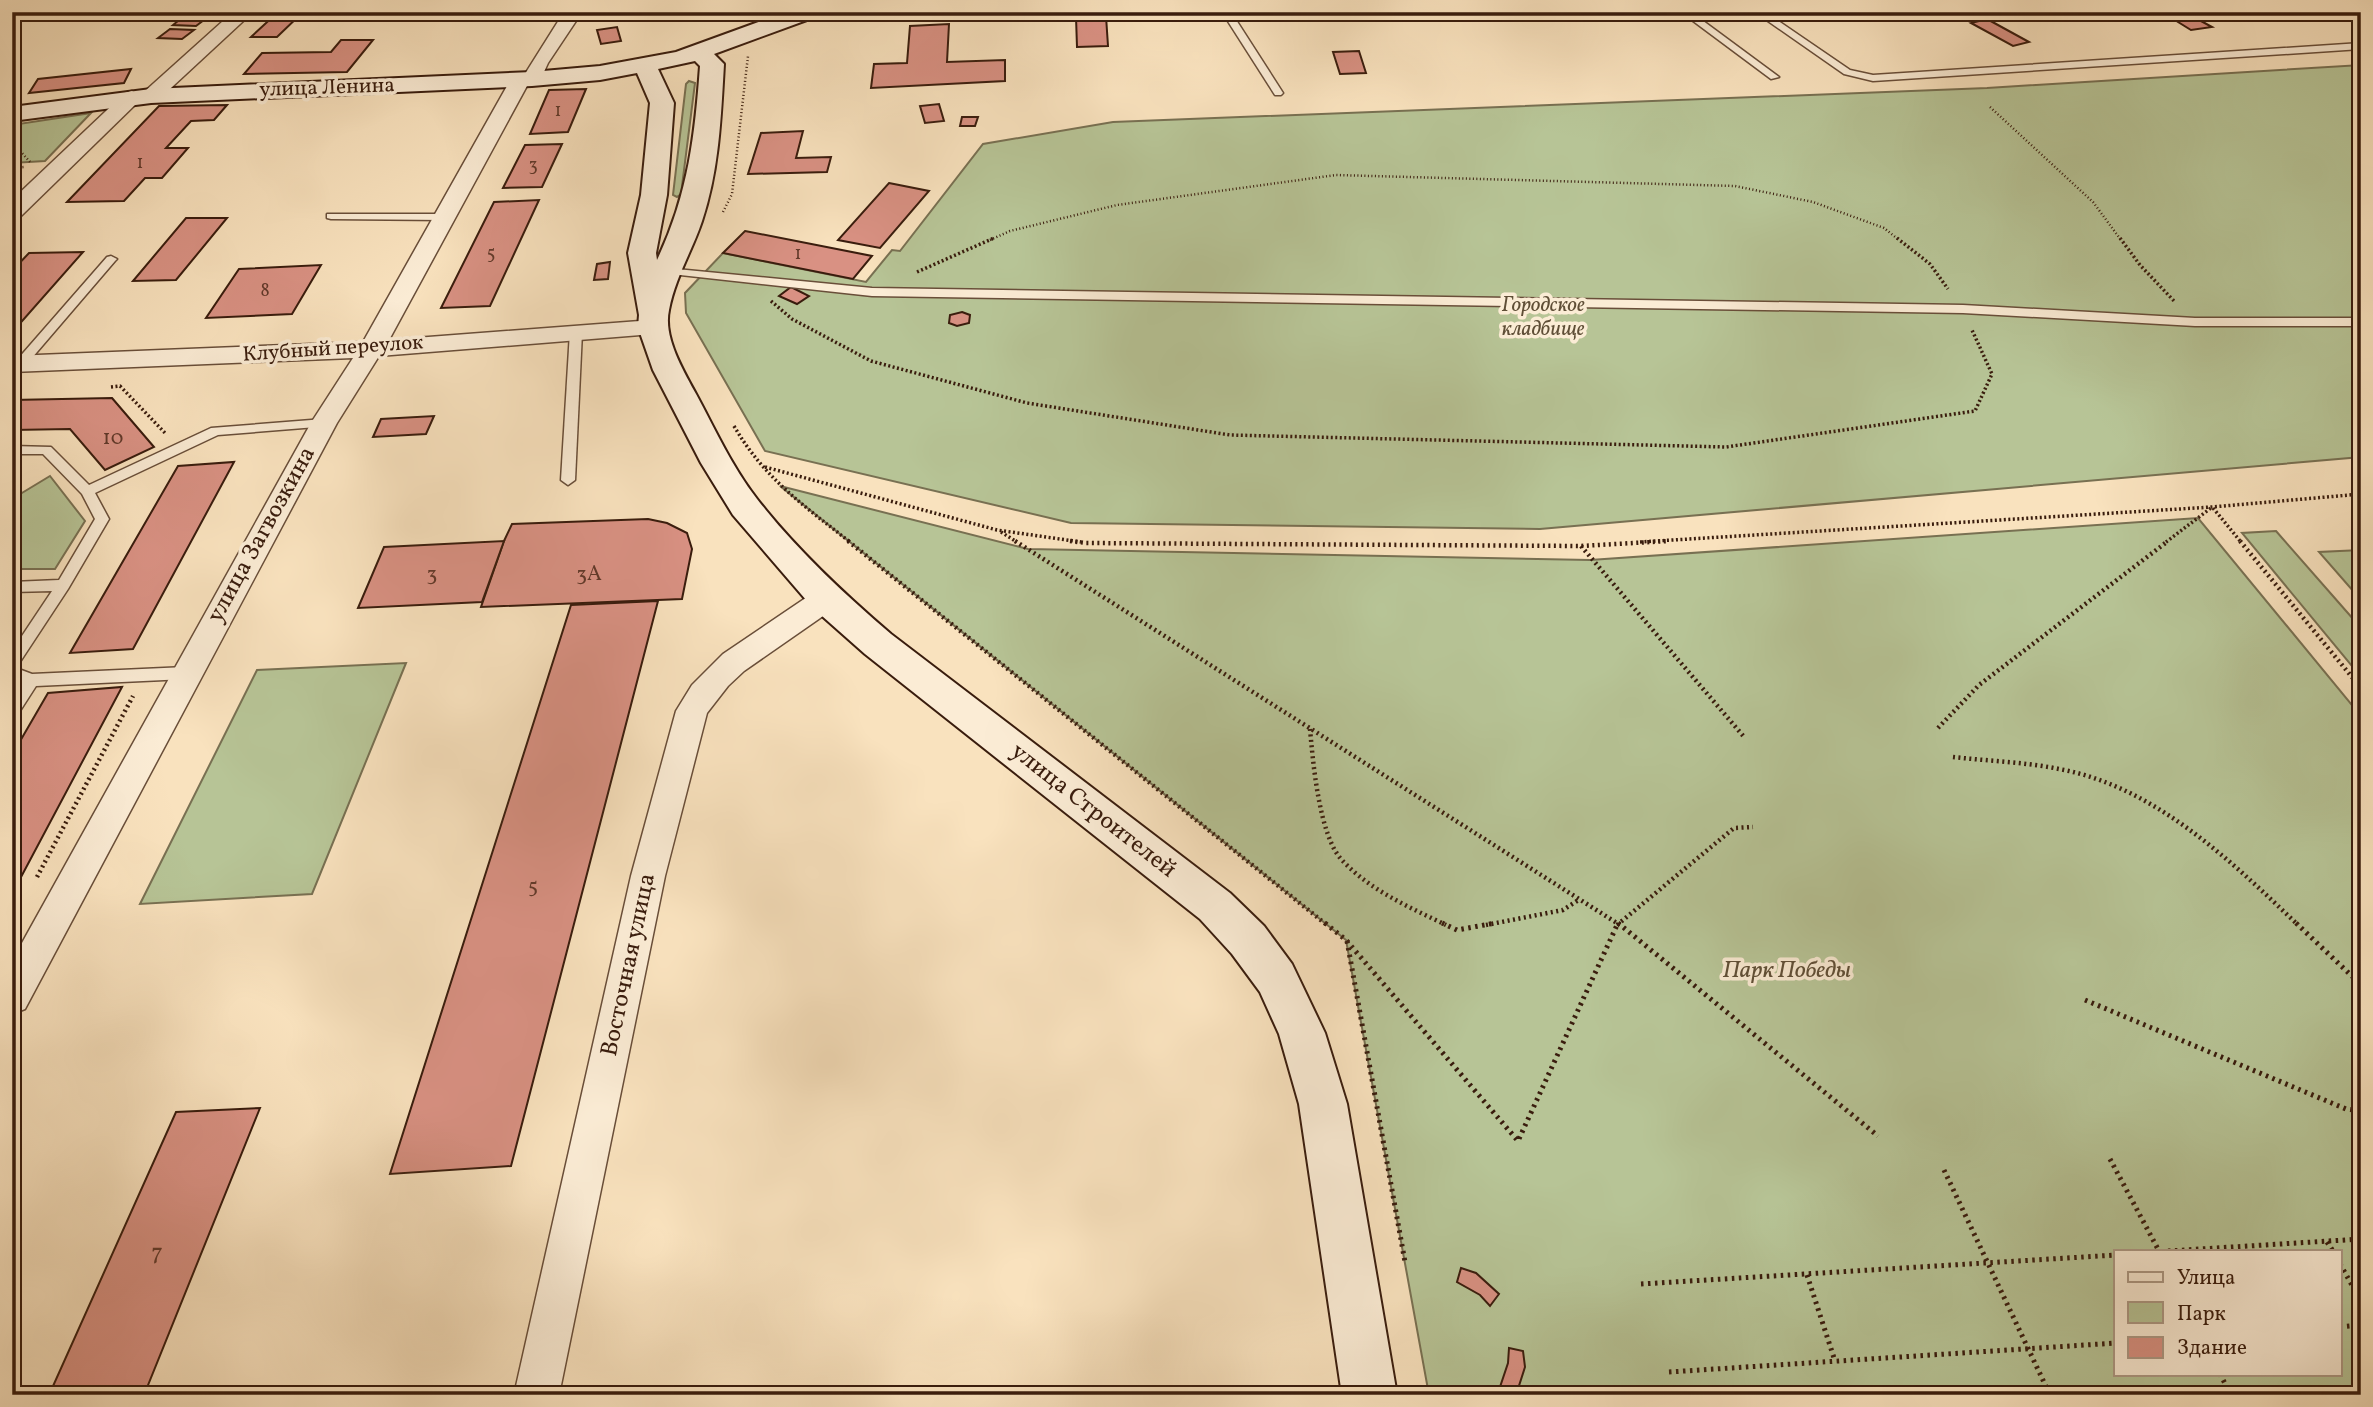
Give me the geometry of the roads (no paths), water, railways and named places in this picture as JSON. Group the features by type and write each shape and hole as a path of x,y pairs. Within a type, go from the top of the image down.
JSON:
{"main road":[{"path":"653,321 666,271 688,223 696,196 708,130 712,64 698,52 807,12"},
{"name":"улица Ленина","path":"12,114 142,97 527,79 600,73 698,52"},
{"name":"улица Строителей","path":"643,65 652,77 662,103 654,195 642,253 653,321 668,370 718,463 745,507 827,599 889,653 1215,906 1248,940 1276,978 1302,1033 1323,1104 1370,1395"},
{"path":"654,195 666,204 680,204 696,196"}],"street":[{"path":"12,212 142,97 244,12"},
{"name":"улица Загвозкина","path":"12,997 324,423 371,349 527,79 573,12"},
{"name":"Клубный переулок","path":"16,364 371,349 576,332 653,321"},
{"name":"Восточная улица","path":"536,1395 648,876 692,711 701,693 722,671 827,599"}],"lane":[{"path":"1226,12 1278,93"},
{"path":"1685,12 1774,77"},
{"path":"1759,12 1847,72 1873,78 2361,46"},
{"path":"331,216 445,217"},
{"path":"16,364 111,259"},
{"path":"666,271 872,292 1963,309 2195,322 2361,323"},
{"path":"568,480 576,332"},
{"path":"87,491 216,430 324,423"},
{"path":"12,450 46,450 87,491 102,519 12,664"},
{"path":"12,587 63,585"},
{"path":"12,673 31,680 186,673"},
{"path":"12,710 31,680"}],"park label":[{"name":"Городское кладбище","path":"1543,317"},
{"name":"Парк Победы","path":"1787,971"}]}
